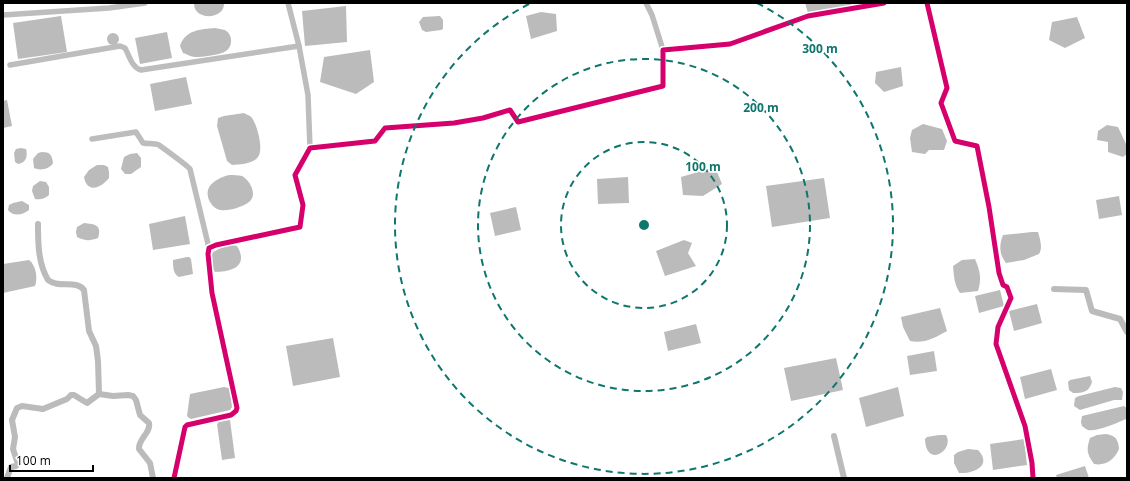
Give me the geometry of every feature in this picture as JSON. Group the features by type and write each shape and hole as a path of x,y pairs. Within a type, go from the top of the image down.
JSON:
{"street":[{"path":"3,16 109,8 141,3"},
{"path":"208,248 300,227 303,205 295,175 310,148 308,95 299,46 288,3"},
{"path":"310,148 375,141 385,128 454,123 483,118 510,110 518,122 663,86 663,50 652,15 646,3"},
{"path":"663,50 730,44 808,16 884,3"},
{"path":"927,3 947,88 941,103 955,141 977,146 989,207 999,273 1003,285 1007,287 1011,298 998,327 996,344 1025,426 1032,463 1033,478"},
{"path":"10,65 120,46 126,50 134,67 141,70 299,46"},
{"path":"92,139 136,132 143,142 158,145 190,169 208,248 212,294 237,408 231,415 187,425 185,427 174,478"}],"shaded area":[{"path":"194,3 224,3 223,9 220,13 209,16 198,13 195,9"},
{"path":"805,3 851,3 852,6 808,13"},
{"path":"346,6 347,42 305,46 302,11"},
{"path":"541,12 556,14 557,31 531,39 526,16"},
{"path":"61,16 67,52 18,59 13,23"},
{"path":"440,16 443,20 443,29 426,32 422,30 419,22 423,17"},
{"path":"1077,17 1085,38 1065,48 1049,40 1052,22"},
{"path":"215,28 225,30 230,34 231,44 226,51 215,55 198,57 192,57 183,53 180,46 186,37 194,31"},
{"path":"167,32 172,58 140,64 135,38"},
{"path":"115,33 118,34 118,44 111,45 108,44 107,37 108,34"},
{"path":"370,50 374,82 356,94 320,82 324,57"},
{"path":"901,67 903,86 884,92 875,83 876,72"},
{"path":"186,77 192,104 155,111 150,84"},
{"path":"7,100 12,126 3,128 3,101"},
{"path":"244,113 251,117 256,126 260,143 260,153 253,161 232,165 227,161 217,126 218,118"},
{"path":"923,124 942,129 947,141 944,150 929,150 925,154 912,152 910,138 912,130"},
{"path":"1107,125 1118,127 1127,146 1127,154 1123,157 1108,152 1108,142 1097,140 1098,131"},
{"path":"16,149 26,149 27,154 25,161 18,164 15,162 14,153"},
{"path":"42,152 50,154 53,163 52,165 45,169 34,168 33,159 38,153"},
{"path":"137,153 141,158 141,167 131,174 125,174 121,169 124,157"},
{"path":"97,165 104,165 108,167 109,178 106,182 95,188 88,186 84,177 89,170"},
{"path":"715,167 722,184 703,196 683,195 681,177"},
{"path":"229,175 242,176 245,178 252,188 253,196 249,202 243,206 229,210 220,210 214,207 209,200 208,190 216,180"},
{"path":"628,177 629,203 598,204 597,179"},
{"path":"824,178 830,218 772,227 766,186"},
{"path":"40,181 46,182 49,187 49,195 42,199 35,199 32,191 33,186"},
{"path":"1119,196 1122,215 1099,219 1096,200"},
{"path":"22,201 29,205 29,210 27,212 13,214 8,210 9,205"},
{"path":"516,207 521,230 495,236 490,213"},
{"path":"185,216 190,244 153,250 149,224"},
{"path":"84,223 97,226 99,230 98,238 88,240 77,237 77,227"},
{"path":"1038,232 1041,246 1039,254 1024,260 1006,263 1000,249 1003,235"},
{"path":"684,240 692,243 688,253 696,266 665,276 656,251"},
{"path":"232,245 237,246 241,258 240,263 233,269 215,272 211,262 213,252 223,247"},
{"path":"187,257 191,259 193,274 179,277 174,272 173,260"},
{"path":"975,259 980,275 978,291 960,293 955,283 953,266 962,260"},
{"path":"29,260 36,272 35,286 3,293 3,264"},
{"path":"1000,290 1004,306 979,313 975,296"},
{"path":"1037,304 1042,323 1014,331 1009,311"},
{"path":"940,308 947,331 924,341 910,341 903,327 901,317"},
{"path":"696,324 701,343 668,351 664,332"},
{"path":"333,338 340,377 293,386 286,346"},
{"path":"934,351 937,371 910,375 907,356"},
{"path":"836,358 843,390 791,401 784,368"},
{"path":"1051,369 1057,390 1025,399 1020,377"},
{"path":"1090,376 1092,382 1087,390 1073,393 1069,390 1068,382 1070,380"},
{"path":"224,387 229,388 230,390 232,407 230,410 191,419 187,416 190,394"},
{"path":"898,387 904,416 866,427 859,398"},
{"path":"1115,387 1121,388 1123,392 1122,400 1114,400 1080,410 1074,406 1075,398 1079,396"},
{"path":"1124,406 1127,408 1126,419 1096,430 1088,430 1082,426 1082,416"},
{"path":"230,420 235,458 222,460 217,424 219,422"},
{"path":"1106,434 1116,438 1119,449 1115,456 1106,463 1094,464 1088,452 1090,438 1097,435"},
{"path":"946,435 948,441 947,446 944,451 934,455 930,453 927,448 925,439 927,437"},
{"path":"1024,439 1027,465 993,470 990,444"},
{"path":"968,449 978,450 982,456 982,465 970,472 959,473 954,463 954,455"},
{"path":"1085,466 1089,478 1057,478 1056,475"}],"waterway":[{"path":"38,224 40,260 48,280 57,284 77,285 84,290 89,331 96,346 99,394 133,396 136,400 140,415 149,423 148,430 140,442 139,449 150,463 153,478"},
{"path":"1054,289 1086,290 1092,311 1120,319 1127,332"},
{"path":"7,478 11,467 18,464 13,449 15,437 12,420 17,408 22,406 43,409 67,399 71,395 74,395 87,403 99,394"},
{"path":"834,436 844,478"}],"cycle path":[{"path":"174,478 185,427 187,425 231,415 237,408 212,293 208,254 209,248 216,245 300,227 303,205 295,175 310,148 375,141 385,128 454,123 483,118 510,110 518,122 663,86 663,50 730,44 808,16 884,3"},
{"path":"927,3 947,88 941,103 955,141 977,146 989,207 999,273 1003,285 1007,287 1011,298 998,327 996,344 1025,426 1032,463 1033,478"}]}
